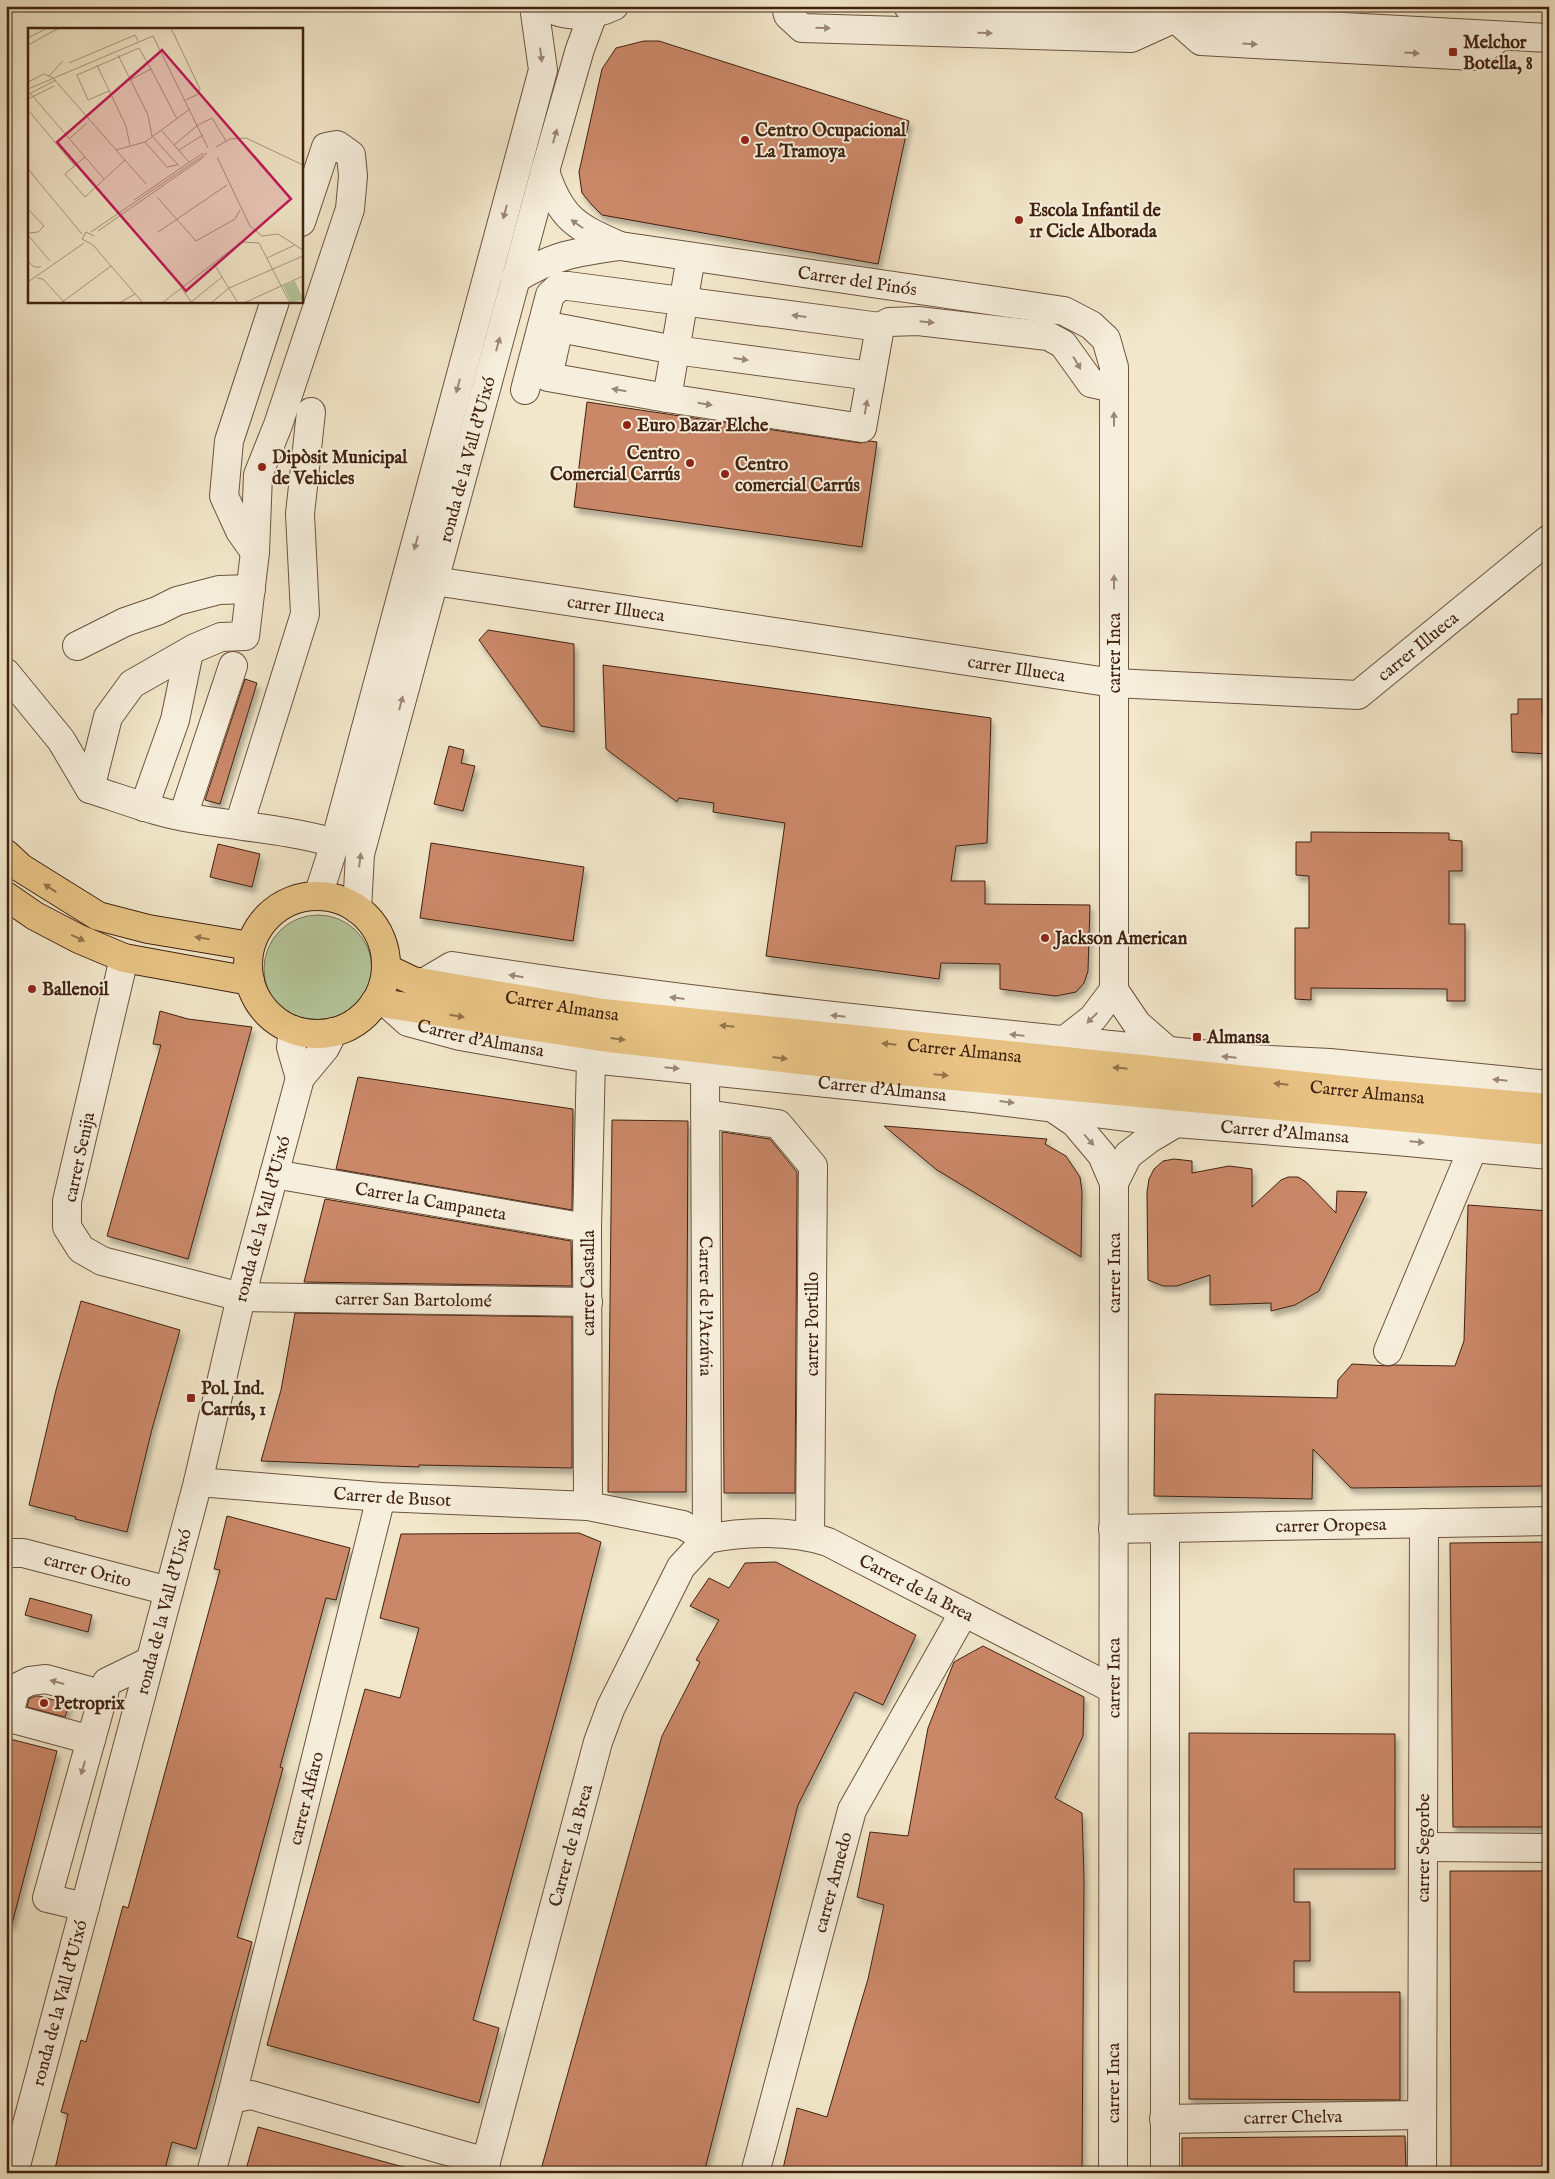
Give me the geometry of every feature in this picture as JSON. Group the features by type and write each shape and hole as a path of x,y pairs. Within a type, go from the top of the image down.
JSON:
{"main road":[{"path":"6,854 21,868 98,916 148,929 250,946"},
{"path":"6,896 35,916 124,958 250,981"},
{"path":"318,896 332,898 357,909 368,919 380,938 384,950 386,968 382,1004 347,1027 333,1032 319,1034 293,1030 276,1021 261,1005 250,981 248,955 260,925 271,913 287,902 301,898 318,896"},
{"name":"Carrer Almansa","path":"386,968 413,981 603,1013 1382,1094 1549,1108"},
{"name":"Carrer d'Almansa","path":"382,1004 601,1038 878,1069 1549,1131"}],"street":[{"name":"ronda de la Vall d'Uixó","path":"318,896 335,843 543,70 534,6"},
{"path":"544,6 552,11 573,15 604,10"},
{"path":"786,6 788,15 802,28 1131,38 1175,18"},
{"path":"908,6 1124,10 1175,18 1549,38"},
{"name":"ronda de la Vall d'Uixó","path":"357,909 360,854 545,171 580,49 604,10"},
{"path":"90,789 108,717 132,684 189,652 222,637 245,636 255,552 258,475 281,416 350,209 353,176 351,155 337,145 326,147 302,219"},
{"name":"Carrer del Pinós","path":"545,171 550,188 568,218 590,233 620,246 1064,311 1091,325"},
{"name":"Carrer del Pinós","path":"516,279 540,264 572,253 620,246"},
{"path":"667,398 691,257"},
{"path":"525,390 550,295 560,286 880,327 889,322 918,321 1048,336 1064,344 1091,383 1114,388"},
{"path":"568,286 548,377 667,398 862,428 880,327"},
{"path":"255,552 240,530 224,496 229,441 275,302"},
{"name":"carrer Inca","path":"1091,325 1106,339 1114,368 1114,990"},
{"path":"559,328 676,350 871,376"},
{"path":"239,825 305,614 300,514 311,412"},
{"name":"carrer Illueca","path":"434,582 1114,683 1358,695 1549,539"},
{"path":"76,646 125,622 157,611 177,601 219,590 251,589"},
{"path":"144,807 175,720 189,652"},
{"path":"183,816 233,666"},
{"path":"6,673 61,740 90,789 144,807 183,816 317,838 335,843"},
{"name":"carrer Senija","path":"124,958 67,1201 67,1227 81,1248 102,1260 241,1297"},
{"path":"425,982 452,966 574,985 742,1006 1168,1051 1250,1059 1330,1063 1549,1085"},
{"path":"1065,1040 1093,1018 1114,990 1138,1024 1168,1051"},
{"name":"Carrer d'Almansa","path":"382,1004 408,1022 460,1036 591,1059 974,1098 1176,1123 1549,1155"},
{"path":"293,1030 291,1047 300,1078"},
{"name":"ronda de la Vall d'Uixó","path":"14,2173 198,1482 241,1297 300,1078 325,1048 333,1032"},
{"name":"carrer Castalla","path":"588,1506 587,1228 591,1059"},
{"path":"1330,1063 1382,1094"},
{"name":"Carrer de l'Atzúvia","path":"705,1072 707,1539"},
{"path":"1052,1108 1075,1123 1102,1155 1114,1182"},
{"name":"Carrer d'Almansa","path":"1341,1112 1386,1140"},
{"name":"carrer Portillo","path":"705,1114 778,1124 813,1166 810,1536"},
{"path":"1114,1182 1128,1155 1149,1139 1176,1123"},
{"path":"1388,1351 1473,1148"},
{"name":"Carrer la Campaneta","path":"274,1174 587,1228"},
{"name":"carrer Inca","path":"1113,2173 1114,1182"},
{"name":"carrer San Bartolomé","path":"241,1297 588,1302"},
{"name":"Carrer de Busot","path":"198,1482 381,1497 588,1506"},
{"name":"carrer Alfaro","path":"211,2173 381,1497"},
{"path":"588,1506 683,1525 707,1539"},
{"name":"carrer Oropesa","path":"1113,1529 1549,1521"},
{"name":"carrer Segorbe","path":"1422,2173 1424,1523"},
{"path":"1165,1528 1165,2173"},
{"name":"Carrer de la Brea","path":"485,2167 598,1742 611,1707 681,1567 707,1539 759,1534 810,1536 846,1550 1113,1689"},
{"name":"carrer Orito","path":"6,1553 23,1553 169,1591"},
{"name":"carrer Arnedo","path":"754,2173 852,1810 964,1612"},
{"path":"85,1907 47,1898 108,1682 150,1661"},
{"path":"91,1740 7,1717 16,1688 30,1681 46,1679 104,1694"},
{"path":"1423,1847 1549,1848"},
{"path":"231,2099 251,2095 485,2167"},
{"name":"carrer Chelva","path":"1164,2119 1422,2115"}],"green space":[{"path":"318,915 339,919 356,931 368,948 372,969 368,990 356,1007 339,1019 318,1023 297,1019 280,1007 268,990 264,969 268,948 280,931 297,919"}],"building":[{"name":"Centro Ocupacional La Tramoya","path":"644,41 659,41 909,121 878,264 602,215 582,193 579,172 602,69 616,48"},
{"name":"Centro comercial Carrús","path":"587,402 860,443 877,442 862,547 574,507"},
{"path":"488,630 574,644 574,732 541,726 479,640"},
{"path":"603,665 991,718 987,843 956,846 951,881 985,881 985,904 1090,905 1088,971 1084,983 1076,992 1056,996 1000,989 1000,964 941,963 939,979 766,956 785,823 713,812 714,803 679,798 677,802 606,749"},
{"path":"245,679 257,683 220,804 205,800"},
{"path":"1518,699 1542,699 1542,713 1549,713 1549,754 1512,752 1511,714 1518,714"},
{"path":"449,746 464,750 461,763 475,766 463,811 434,804"},
{"path":"1311,832 1449,833 1449,840 1462,841 1462,871 1449,871 1449,924 1465,924 1465,1001 1447,1001 1447,989 1311,988 1311,1000 1295,999 1295,928 1309,928 1309,876 1296,875 1296,842 1311,842"},
{"path":"431,843 584,867 573,941 420,918"},
{"path":"218,844 260,854 252,887 210,877"},
{"path":"160,1011 188,1019 252,1027 188,1259 107,1236 161,1045 153,1044"},
{"path":"358,1077 573,1109 572,1210 336,1169"},
{"path":"612,1120 688,1121 686,1492 608,1492"},
{"path":"884,1126 1047,1139 1045,1144 1066,1156 1080,1177 1082,1192 1081,1257 937,1170"},
{"path":"722,1132 770,1139 797,1172 795,1493 724,1493"},
{"path":"1174,1159 1192,1161 1192,1173 1229,1166 1252,1169 1252,1207 1281,1180 1288,1177 1298,1177 1306,1182 1336,1213 1337,1191 1367,1192 1319,1291 1295,1305 1271,1311 1271,1303 1210,1305 1210,1275 1177,1286 1163,1286 1148,1280 1147,1192 1149,1179 1154,1169 1163,1161"},
{"path":"325,1199 571,1241 572,1286 304,1282"},
{"path":"1468,1205 1549,1211 1549,1486 1351,1488 1313,1449 1312,1499 1154,1496 1155,1394 1337,1398 1338,1380 1352,1364 1455,1366 1464,1341"},
{"path":"81,1301 180,1330 152,1429 127,1532 29,1505 56,1390"},
{"path":"295,1313 572,1317 572,1468 419,1465 419,1467 261,1461 281,1390"},
{"path":"227,1516 350,1548 336,1600 326,1598 280,1767 283,1768 237,1937 252,1942 196,2149 172,2142 164,2173 54,2173 68,2114 61,2112 81,2040 86,2042 123,1906 128,1908 220,1570 214,1569"},
{"path":"579,1533 601,1542 569,1668 473,2020 499,2028 479,2103 267,2045 365,1689 400,1698 419,1628 380,1618 401,1534"},
{"path":"1549,1542 1549,1827 1453,1827 1450,1543"},
{"path":"776,1562 916,1635 883,1705 855,1692 798,1805 704,2173 540,2173 662,1736 700,1662 696,1660 719,1620 690,1606 709,1578 729,1588 745,1563"},
{"path":"30,1598 92,1615 88,1632 25,1615"},
{"path":"983,1646 1084,1697 1083,1736 1055,1798 1082,1813 1084,1880 1082,2173 782,2173 797,2108 827,2117 868,1979 884,1905 857,1897 870,1832 908,1836 928,1728 954,1662"},
{"path":"35,1696 69,1704 65,1717 27,1707 29,1699"},
{"path":"1189,1733 1395,1734 1395,1869 1294,1869 1294,1902 1310,1902 1310,1961 1294,1961 1294,1992 1400,1992 1400,2100 1189,2099"},
{"path":"6,1738 57,1751 12,1924 6,1924"},
{"path":"1450,1871 1548,1871 1549,2173 1451,2173"},
{"path":"258,2127 407,2168 407,2173 245,2173"},
{"path":"1405,2136 1406,2173 1182,2173 1182,2138"}],"place":[{"name":"Melchor Botella, 8","path":"1453,52"},
{"name":"Centro Ocupacional La Tramoya","path":"745,140"},
{"name":"Escola Infantil de 1r Cicle Alborada","path":"1019,220"},
{"name":"Euro Bazar Elche","path":"627,425"},
{"name":"Centro Comercial Carrús","path":"690,463"},
{"name":"Dipòsit Municipal de Vehicles","path":"262,467"},
{"name":"Centro comercial Carrús","path":"725,474"},
{"name":"Jackson American","path":"1045,938"},
{"name":"Ballenoil","path":"32,989"},
{"name":"Almansa","path":"1197,1037"},
{"name":"Pol. Ind. Carrús, 1","path":"191,1398"},
{"name":"Petroprix","path":"44,1703"}]}
